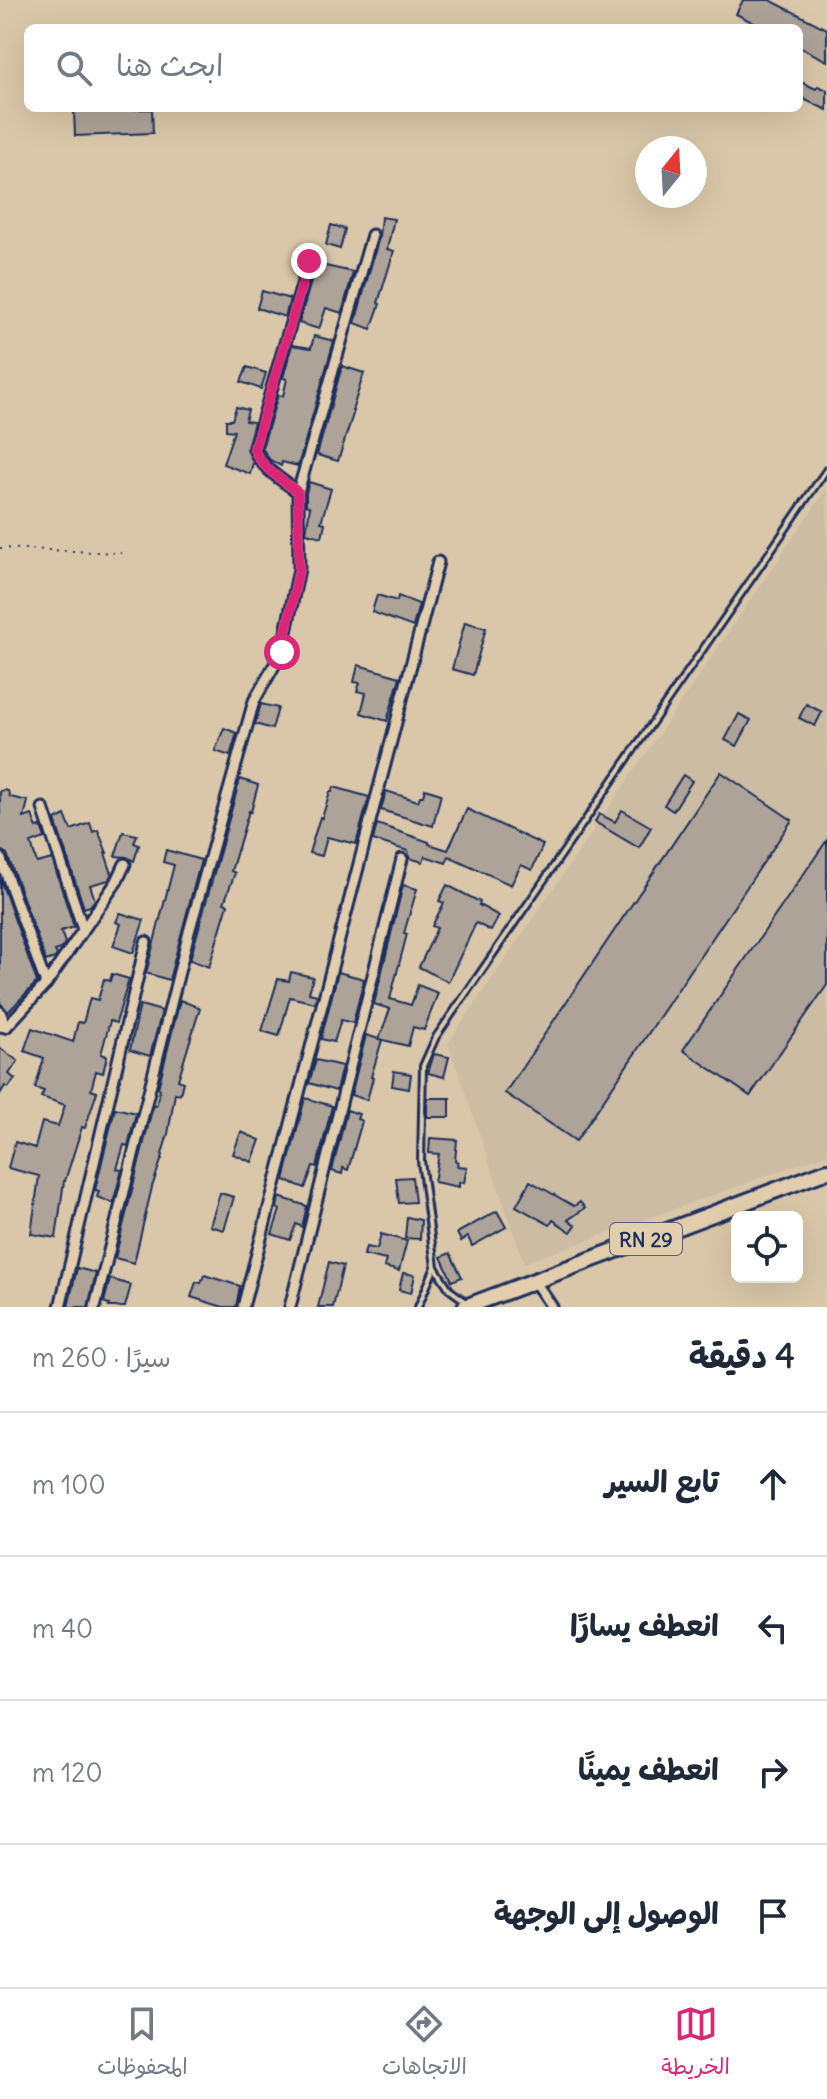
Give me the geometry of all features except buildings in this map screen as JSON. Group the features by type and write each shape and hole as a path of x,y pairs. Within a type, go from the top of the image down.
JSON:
{"main road":[{"name":"RN 29","path":"468,1306 827,1171"}],"street":[{"path":"95,1307 189,932 245,732 254,701 282,652 299,569 298,492 372,235"},
{"path":"298,492 265,466 254,449 309,261"},
{"path":"243,1307 438,562"},
{"path":"43,808 83,929"},
{"path":"0,857 46,984"},
{"path":"290,1307 402,859"},
{"path":"3,1026 46,984 117,881 125,864"},
{"path":"60,1307 146,942"},
{"path":"0,1012 3,1026"},
{"path":"535,1282 552,1307"}],"lane":[{"path":"468,1306 450,1290 435,1267 421,1161 423,1066 436,1037 827,469"},
{"path":"418,1307 435,1267"}],"path":[{"path":"0,548 121,553"}],"shaded area":[{"path":"827,488 827,1154 524,1263 448,1043"}],"route":[{"path":"282,652 299,569 298,492 265,466 254,449 309,261"}]}
